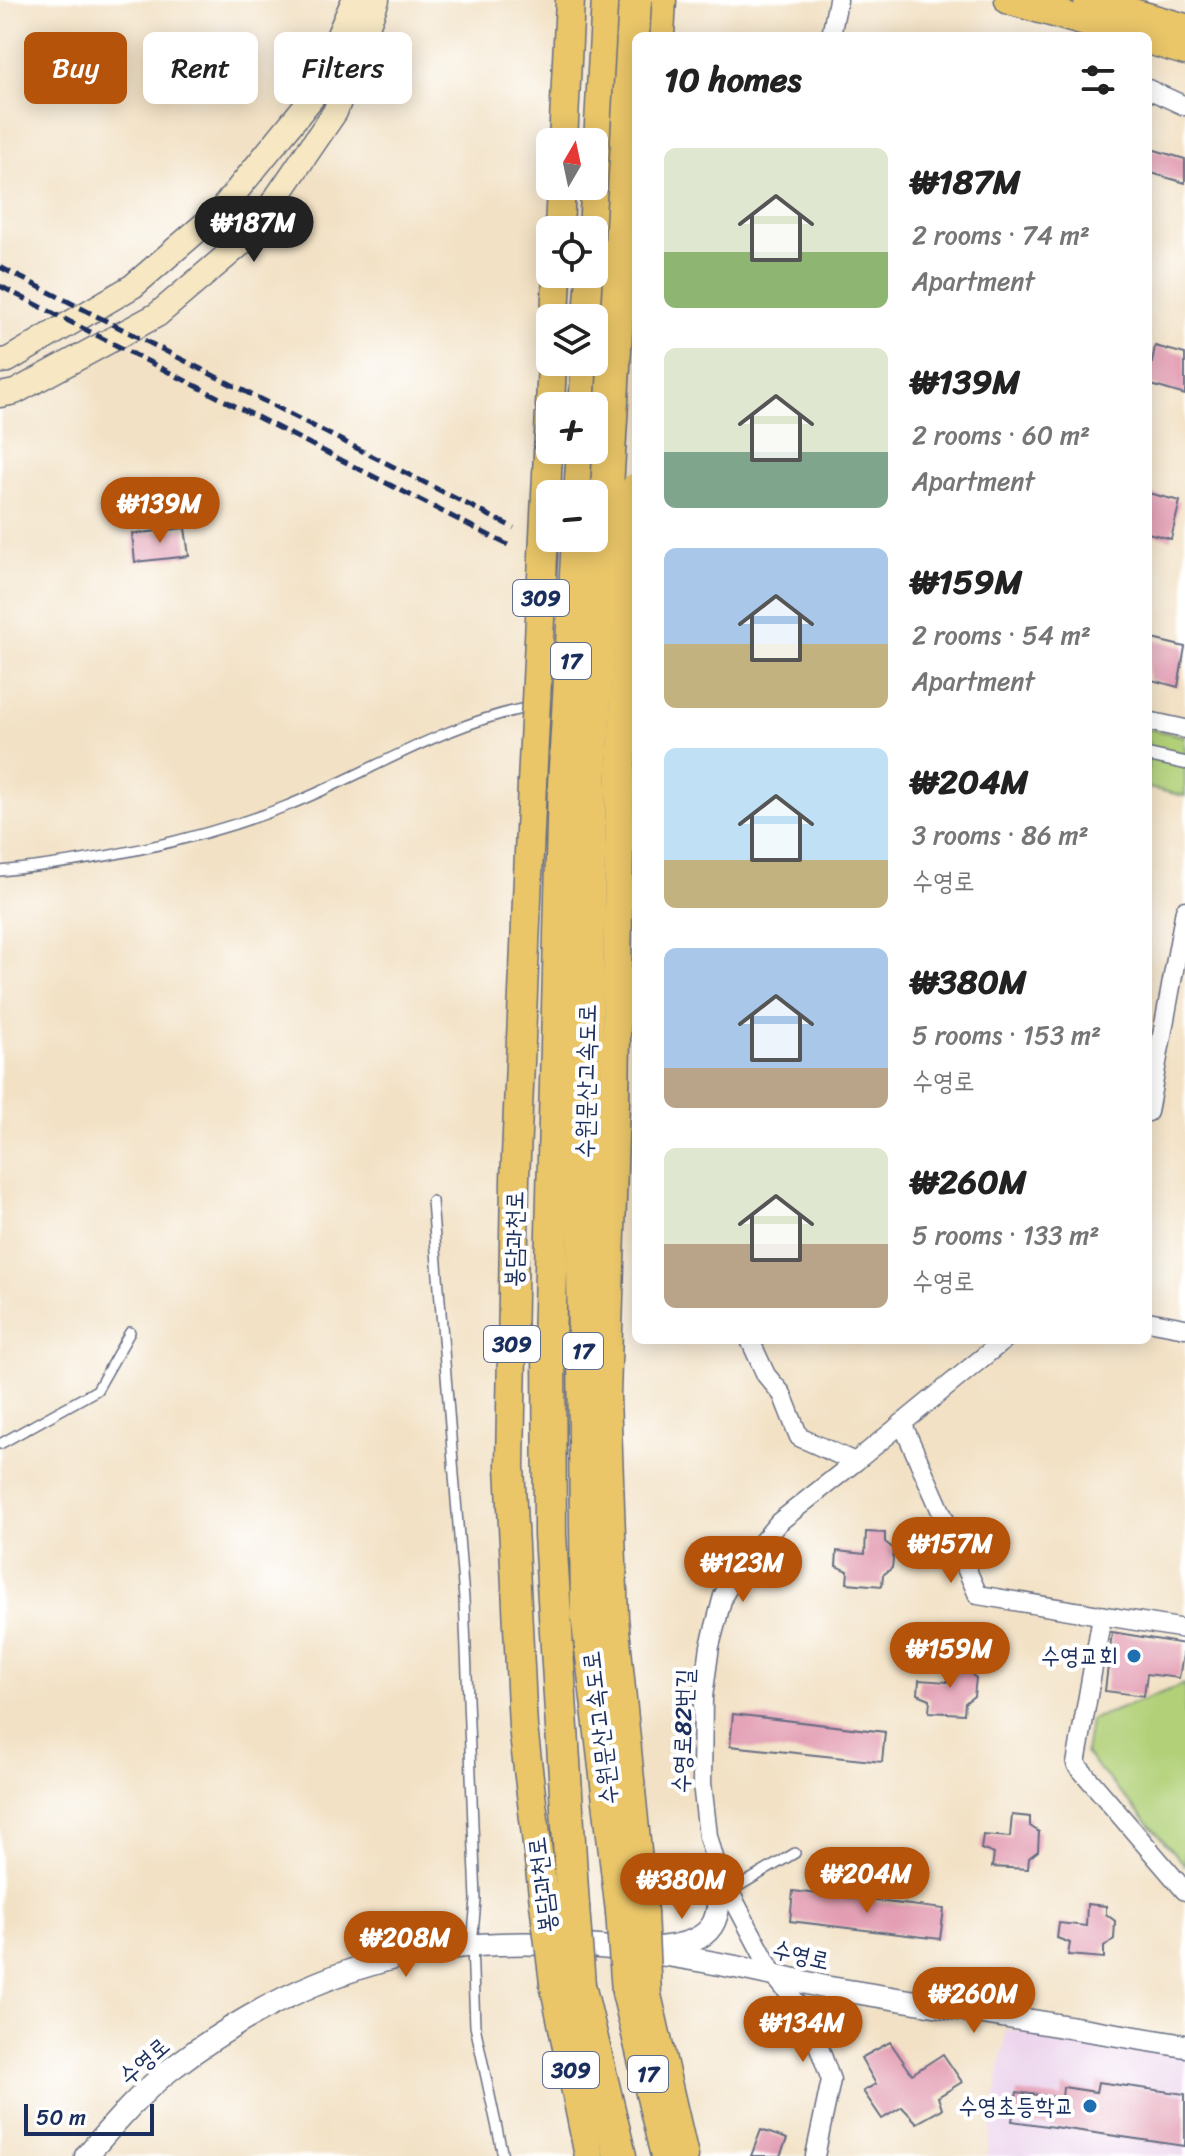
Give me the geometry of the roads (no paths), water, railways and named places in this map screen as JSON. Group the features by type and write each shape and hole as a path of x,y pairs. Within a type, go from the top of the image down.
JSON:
{"highway":[{"path":"596,216 608,0"},
{"name":"수원문산고속도로","path":"633,32 635,0"},
{"name":"수원문산고속도로","path":"620,2156 566,1984 558,1905 549,1344 591,786 632,54"},
{"name":"수원문산고속도로","path":"579,552 591,786 583,1265 587,1614 633,1912 638,1994 667,2156"}],"main road":[{"path":"0,361 8,360 133,286 221,210 311,99 354,0"},
{"path":"0,395 15,392 157,315 251,235 335,112 377,0"},
{"path":"564,128 570,0"},
{"path":"660,32 662,0"},
{"path":"1009,0 1118,32"},
{"path":"1088,0 1185,28"},
{"path":"1152,41 1185,51"},
{"name":"봉담과천로","path":"547,464 515,1179 510,1466 523,1727 558,1905"},
{"path":"591,786 632,514"},
{"name":"309","path":"566,1984 589,2156"},
{"path":"638,1994 684,2156"}],"street":[{"path":"832,32 838,0"},
{"path":"1152,91 1185,106"},
{"path":"1152,722 1185,729"},
{"path":"1152,756 1185,763"},
{"path":"1152,1090 1185,910"},
{"path":"1152,1322 1185,1328"},
{"path":"752,1344 766,1375 782,1394 799,1437 855,1462"},
{"name":"수영로82번길","path":"815,2156 831,2080 808,2017 773,1974 717,1868 708,1836 702,1783 703,1697 710,1646 723,1596 736,1573 779,1522 999,1344"},
{"path":"902,1423 978,1595 1185,1629"},
{"path":"1102,1616 1076,1764 1185,1891"},
{"path":"629,1951 691,1943 705,1935 718,1912 717,1868"},
{"name":"수영로","path":"86,2156 115,2122 168,2071 245,2017 314,1984 387,1959 472,1945 569,1945 629,1951 773,1974 824,1987 1185,2046"}],"lane":[{"path":"621,689 632,688"},
{"path":"591,695 606,692"},
{"path":"560,701 576,698"},
{"path":"0,871 99,859 226,826 285,807 447,733 515,710 545,704"},
{"path":"432,1201 464,1599 476,1900 472,1945 475,2026 503,2156"},
{"path":"0,1444 97,1390 130,1332"},
{"path":"729,1892 795,1853"}],"railway":[{"path":"0,267 514,528"},
{"path":"0,286 510,546"}],"place":[{"name":"수영교회","path":"1134,1656"},
{"name":"수영초등학교","path":"1090,2106"}]}
